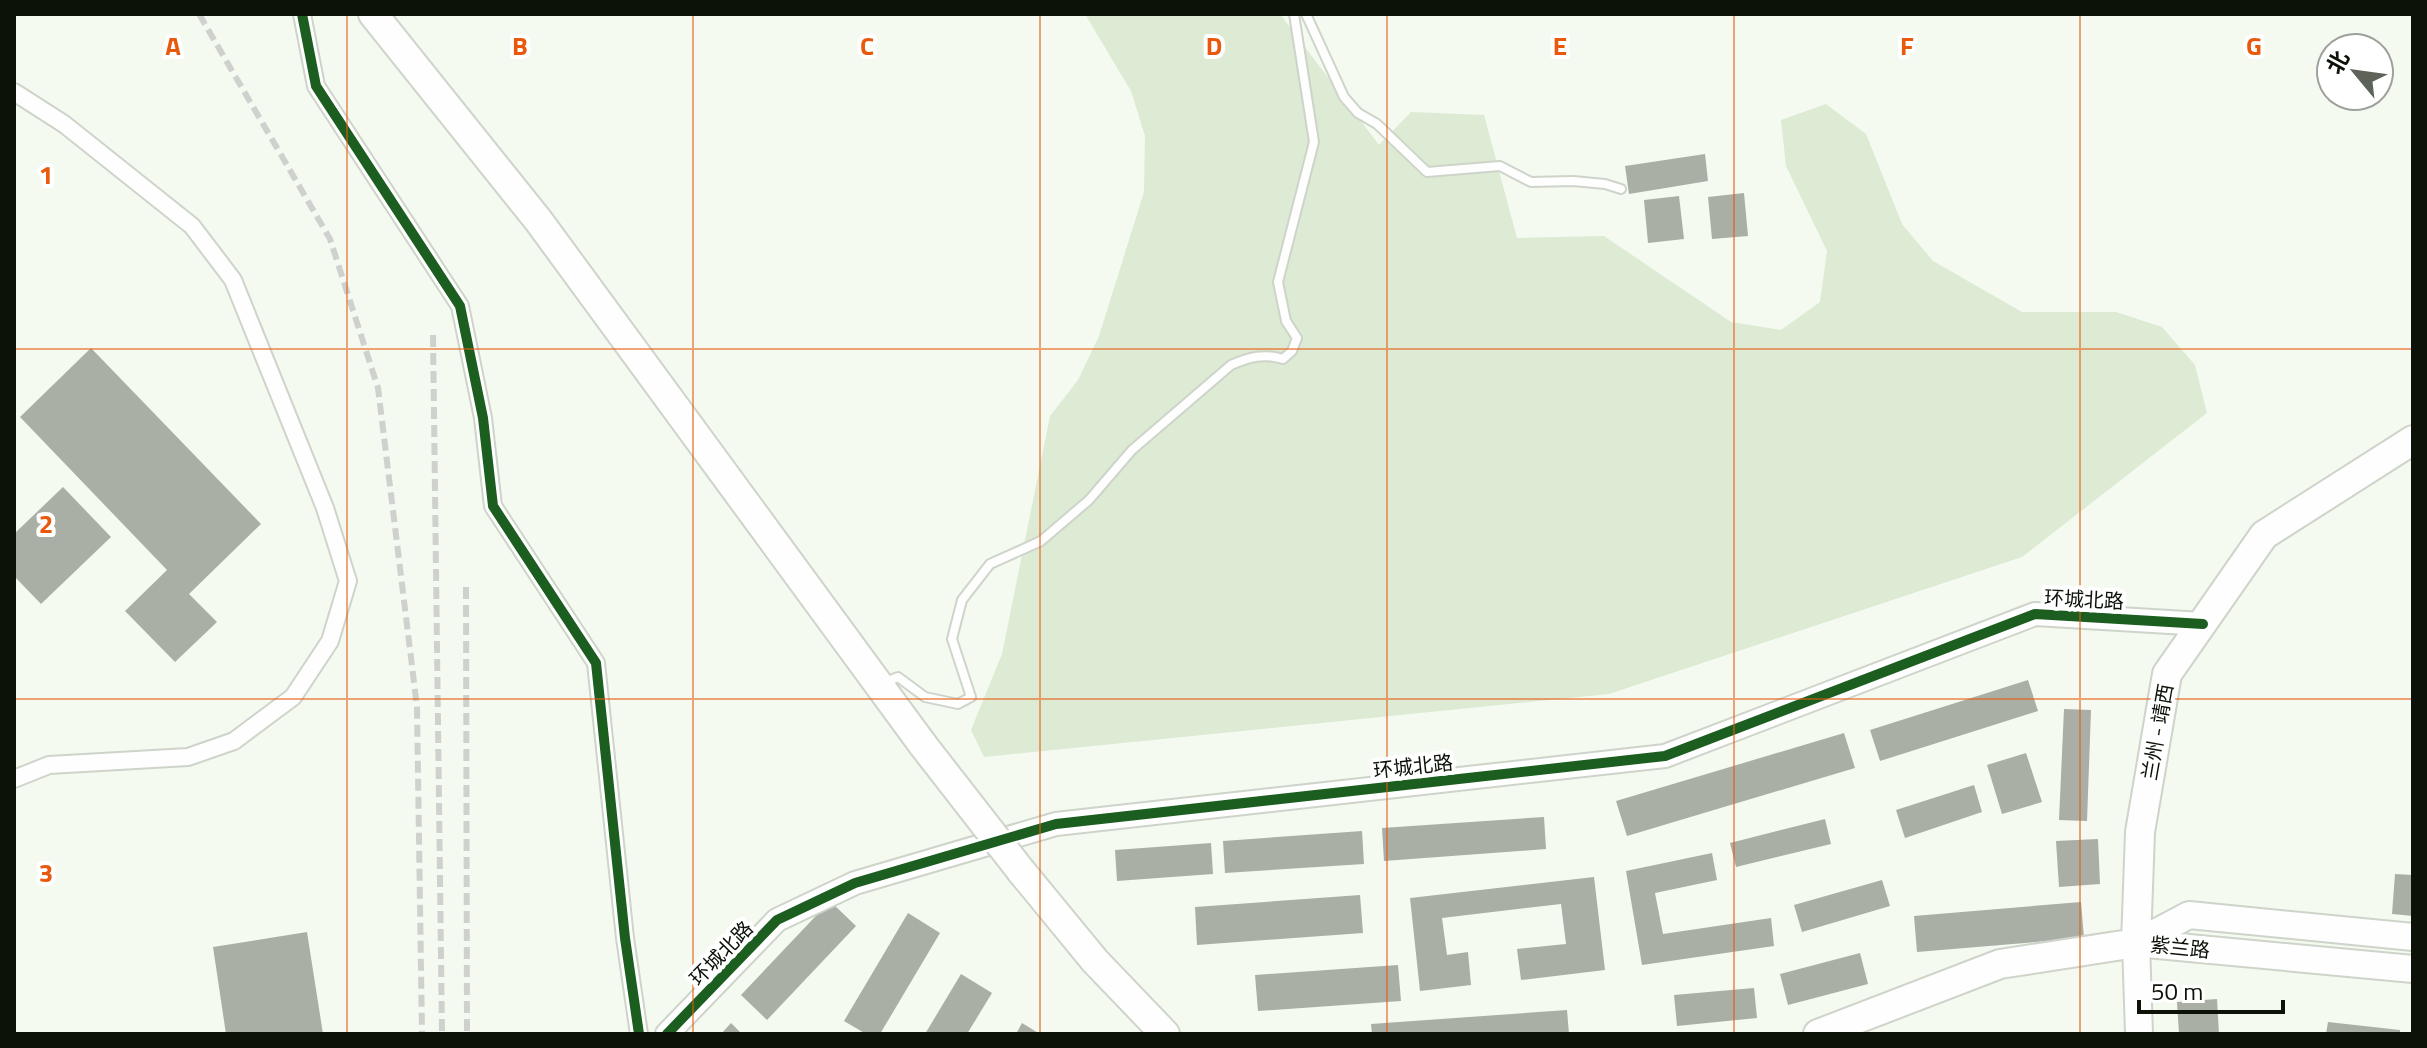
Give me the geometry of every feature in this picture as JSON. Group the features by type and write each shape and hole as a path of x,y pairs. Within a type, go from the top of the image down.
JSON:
{"highway":[{"path":"373,14 538,220 923,745 1095,961 1165,1034"},
{"name":"兰州 - 靖西","path":"2136,943 2140,832 2167,674 2264,535 2413,440"},
{"path":"1818,1034 2000,964 2136,943"}],"main road":[{"name":"紫兰路","path":"2136,943 2189,915 2413,937"},
{"name":"紫兰路","path":"2136,943 2413,969"},
{"path":"2136,943 2139,1034"}],"street":[{"path":"302,14 316,86 460,306 483,418 493,506 596,663 625,938 639,1034"},
{"path":"14,92 64,124 192,226 233,280 325,508 348,581 330,641 293,697 234,741 188,757 49,765 14,779"},
{"name":"环城北路","path":"667,1034 777,920 855,883 1056,824 1665,756 2035,614 2203,624"}],"lane":[{"path":"879,685 898,677 925,697 958,704 971,697 952,639 962,600 990,564 1041,541 1089,500 1132,450 1231,365 1268,354 1283,359 1292,351 1297,338 1286,321 1278,282 1314,142 1294,14"},
{"path":"1306,14 1344,97 1358,113 1377,124 1427,172 1500,166 1531,182 1573,181 1621,189"}],"green space":[{"path":"1085,14 1280,14 1379,145 1411,112 1484,115 1517,238 1604,236 1731,322 1781,330 1820,302 1827,251 1786,166 1781,120 1826,104 1866,134 1902,224 1933,261 2022,312 2116,312 2162,327 2195,365 2207,413 2022,557 1609,694 984,757 971,730 1002,654 1050,416 1078,380 1099,336 1144,192 1145,136 1131,91"}],"building":[{"path":"1705,154 1708,181 1629,194 1625,166"},
{"path":"1744,193 1748,236 1712,239 1708,197"},
{"path":"1679,196 1684,239 1648,243 1644,200"},
{"path":"91,348 261,524 189,594 217,622 175,662 125,611 167,570 20,417"},
{"path":"63,487 111,537 41,604 14,576 14,534"},
{"path":"2028,680 2038,711 1880,761 1870,730"},
{"path":"2064,709 2091,710 2087,821 2059,820"},
{"path":"1844,733 1855,768 1627,836 1616,801"},
{"path":"2026,753 2042,802 2002,814 1987,765"},
{"path":"1974,785 1982,812 1905,838 1896,810"},
{"path":"1544,817 1546,849 1384,861 1382,828"},
{"path":"1825,819 1831,844 1736,867 1730,843"},
{"path":"1362,831 1364,864 1225,873 1223,841"},
{"path":"2098,839 2100,884 2059,887 2056,841"},
{"path":"1211,843 1213,874 1117,881 1115,850"},
{"path":"1712,853 1717,880 1655,893 1663,934 1771,918 1774,946 1642,965 1626,871"},
{"path":"2395,874 2413,875 2413,916 2392,914"},
{"path":"1594,877 1605,970 1521,980 1517,949 1566,944 1561,904 1442,918 1447,955 1468,952 1471,985 1420,991 1410,898"},
{"path":"1882,880 1890,906 1802,932 1794,905"},
{"path":"1360,895 1363,933 1197,945 1195,907"},
{"path":"830,901 856,926 767,1020 741,995"},
{"path":"2081,902 2084,938 1917,952 1914,916"},
{"path":"908,913 940,933 880,1034 866,1034 844,1021"},
{"path":"307,932 323,1034 226,1034 213,947"},
{"path":"1860,953 1868,984 1788,1005 1780,974"},
{"path":"1398,965 1401,1001 1258,1011 1255,975"},
{"path":"961,974 992,993 967,1034 925,1034"},
{"path":"1754,988 1757,1018 1677,1026 1674,995"},
{"path":"2217,999 2219,1034 2179,1034 2177,1002"},
{"path":"1567,1010 1569,1034 1372,1034 1371,1024"},
{"path":"2328,1022 2400,1030 2400,1034 2326,1034"},
{"path":"731,1023 742,1034 721,1034"},
{"path":"1022,1023 1040,1034 1016,1034"}],"railway":[{"path":"199,14 330,239 378,388 417,707 422,1034"},
{"path":"433,335 442,1034"},
{"path":"466,587 467,1034"}],"cycle path":[{"path":"302,14 316,86 460,306 483,418 493,506 596,663 625,938 639,1034"},
{"path":"667,1034 777,920 855,883 1056,824 1665,756 2035,614 2203,624"}]}
